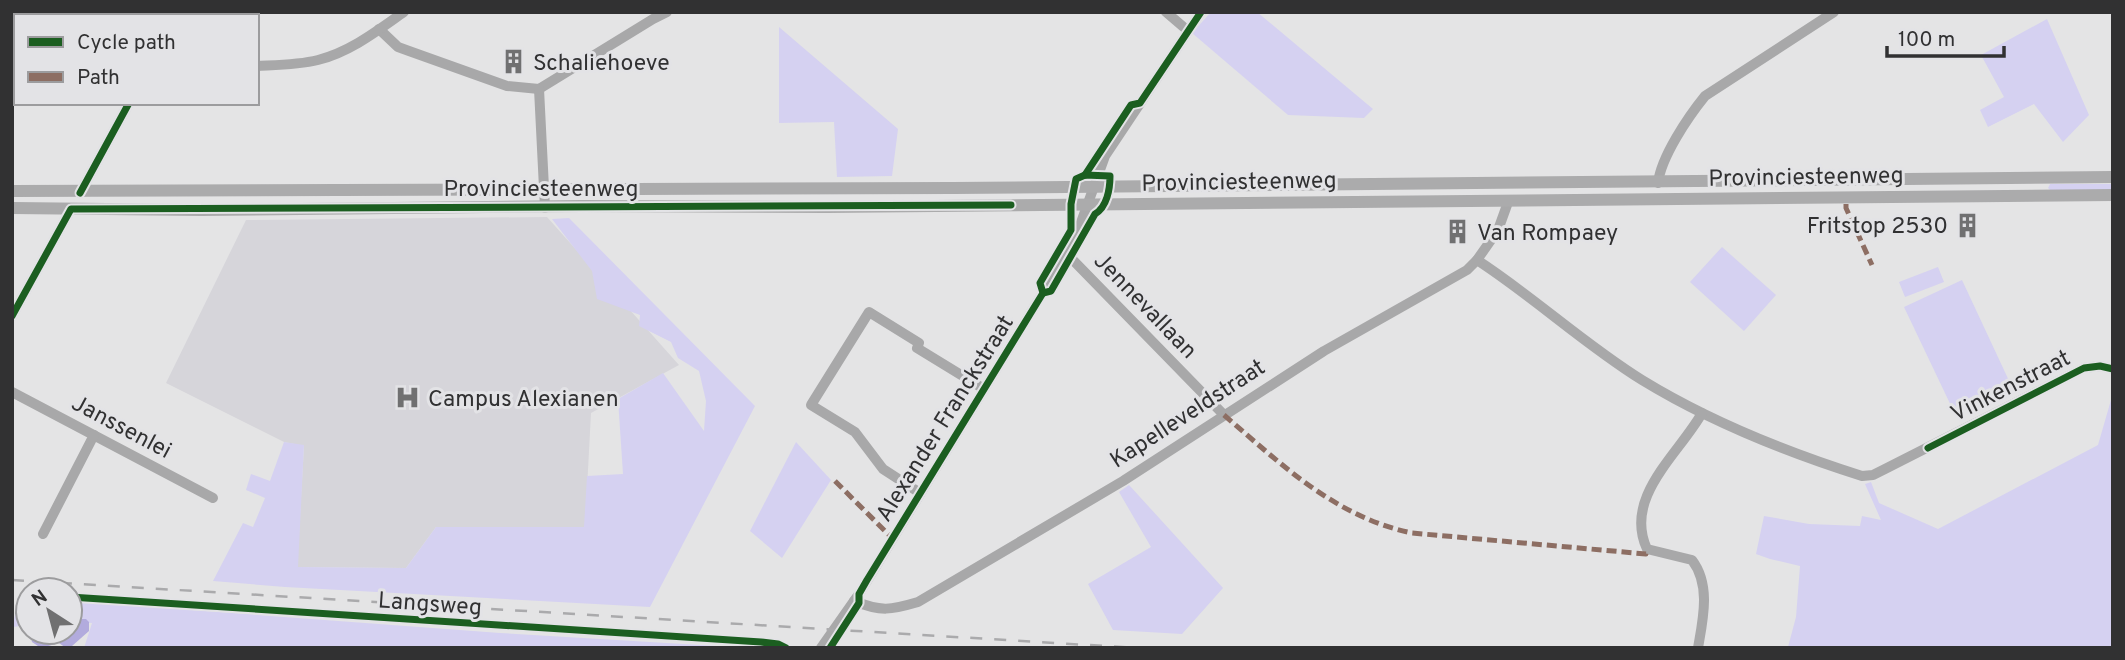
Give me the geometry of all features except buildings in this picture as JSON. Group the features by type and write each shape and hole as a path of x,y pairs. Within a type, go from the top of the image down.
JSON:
{"main road":[{"name":"Provinciesteenweg","path":"12,191 80,193 542,188 1537,184 2113,177"},
{"path":"1815,199 1830,195 1833,190 1833,184 1823,180"},
{"path":"1526,200 1520,197 1518,191 1537,184"},
{"path":"71,209 80,193"},
{"name":"Provinciesteenweg","path":"12,208 545,208 2113,195"}],"street":[{"path":"259,66 318,60 352,47 404,12"},
{"path":"379,29 398,47 507,86 539,89 667,12"},
{"path":"1166,12 1187,30"},
{"name":"Alexander Franckstraat","path":"821,648 854,601 1067,254 1082,224 1105,156 1201,12"},
{"path":"1658,183 1659,169 1695,107 1705,96 1834,12"},
{"path":"539,89 545,208"},
{"path":"80,193 128,105"},
{"name":"Kapelleveldstraat","path":"854,601 877,610 892,610 918,602 1123,481 1324,351 1450,281 1477,260 1498,230 1507,205 1506,200"},
{"path":"12,316 71,209"},
{"name":"Jennevallaan","path":"1067,254 1224,415"},
{"name":"Vinkenstraat","path":"1477,260 1640,379 1702,413 1835,467 1867,475 1885,470 2084,368 2100,366 2113,369"},
{"path":"920,493 883,469 855,432 811,405 869,312 919,343 917,348 984,389"},
{"name":"Janssenlei","path":"12,392 212,498"},
{"path":"1698,648 1704,604 1703,585 1697,567 1692,560 1647,549 1641,527 1643,509 1655,478 1702,413"},
{"path":"43,534 94,435"}],"shaded area":[{"path":"1211,12 1257,12 1373,109 1364,118 1288,115 1192,33"},
{"path":"2047,19 2089,115 2063,142 2034,104 1988,127 1980,110 2004,97 1981,55"},
{"path":"779,27 898,129 892,176 837,177 834,122 779,123"},
{"path":"2050,184 2113,184 2113,190 2050,190"},
{"name":"Campus Alexianen","path":"547,217 679,365 591,413 585,527 436,527 406,568 297,567 304,446 284,442 166,383 246,220"},
{"path":"569,218 755,406 650,607 213,581 243,523 253,527 265,498 246,490 251,474 270,481 284,442 304,445 298,567 406,568 436,527 584,527 587,476 623,474 618,399 663,373 704,431 706,401 699,371 678,358 671,342 639,326 640,315 597,299 592,271 552,219"},
{"path":"1722,247 1776,295 1744,331 1690,282"},
{"path":"1938,267 1944,282 1905,297 1899,282"},
{"path":"1962,280 2011,385 1954,412 1904,307"},
{"path":"2113,393 2113,648 1788,647 1796,617 1800,566 1756,554 1764,516 1809,524 1860,526 1862,516 1881,520 1865,484 1871,482 1879,503 1938,529 2098,445"},
{"path":"796,442 831,480 782,558 750,531"},
{"path":"1129,485 1223,588 1182,634 1113,630 1088,584 1151,547 1119,492"},
{"path":"84,602 500,633 750,648 84,648 92,623 84,623"},
{"path":"84,619 89,622 89,631 84,635"}],"railway":[{"path":"12,580 1138,648"}],"marked path":[{"path":"1846,204 1872,265"},
{"path":"1224,415 1310,486 1358,515 1384,525 1412,533 1646,554 1647,549"},
{"path":"835,481 892,538"}],"cycle path":[{"path":"1085,175 1131,105 1140,103 1201,12"},
{"path":"80,193 128,105"},
{"path":"1085,175 1110,176 1107,197 1051,291 1043,293 1040,283 1071,230 1071,204 1076,179 1085,175"},
{"path":"12,316 71,209 1011,205"},
{"path":"830,648 859,603 859,594 867,580 1043,293"},
{"path":"1928,448 2084,368 2100,366 2113,369"},
{"name":"Langsweg","path":"84,598 761,642 786,648"}],"place":[{"name":"Schaliehoeve","path":"513,62"},
{"name":"Fritstop 2530","path":"1968,225"},
{"name":"Van Rompaey","path":"1457,232"},
{"name":"Campus Alexianen","path":"408,398"}]}
